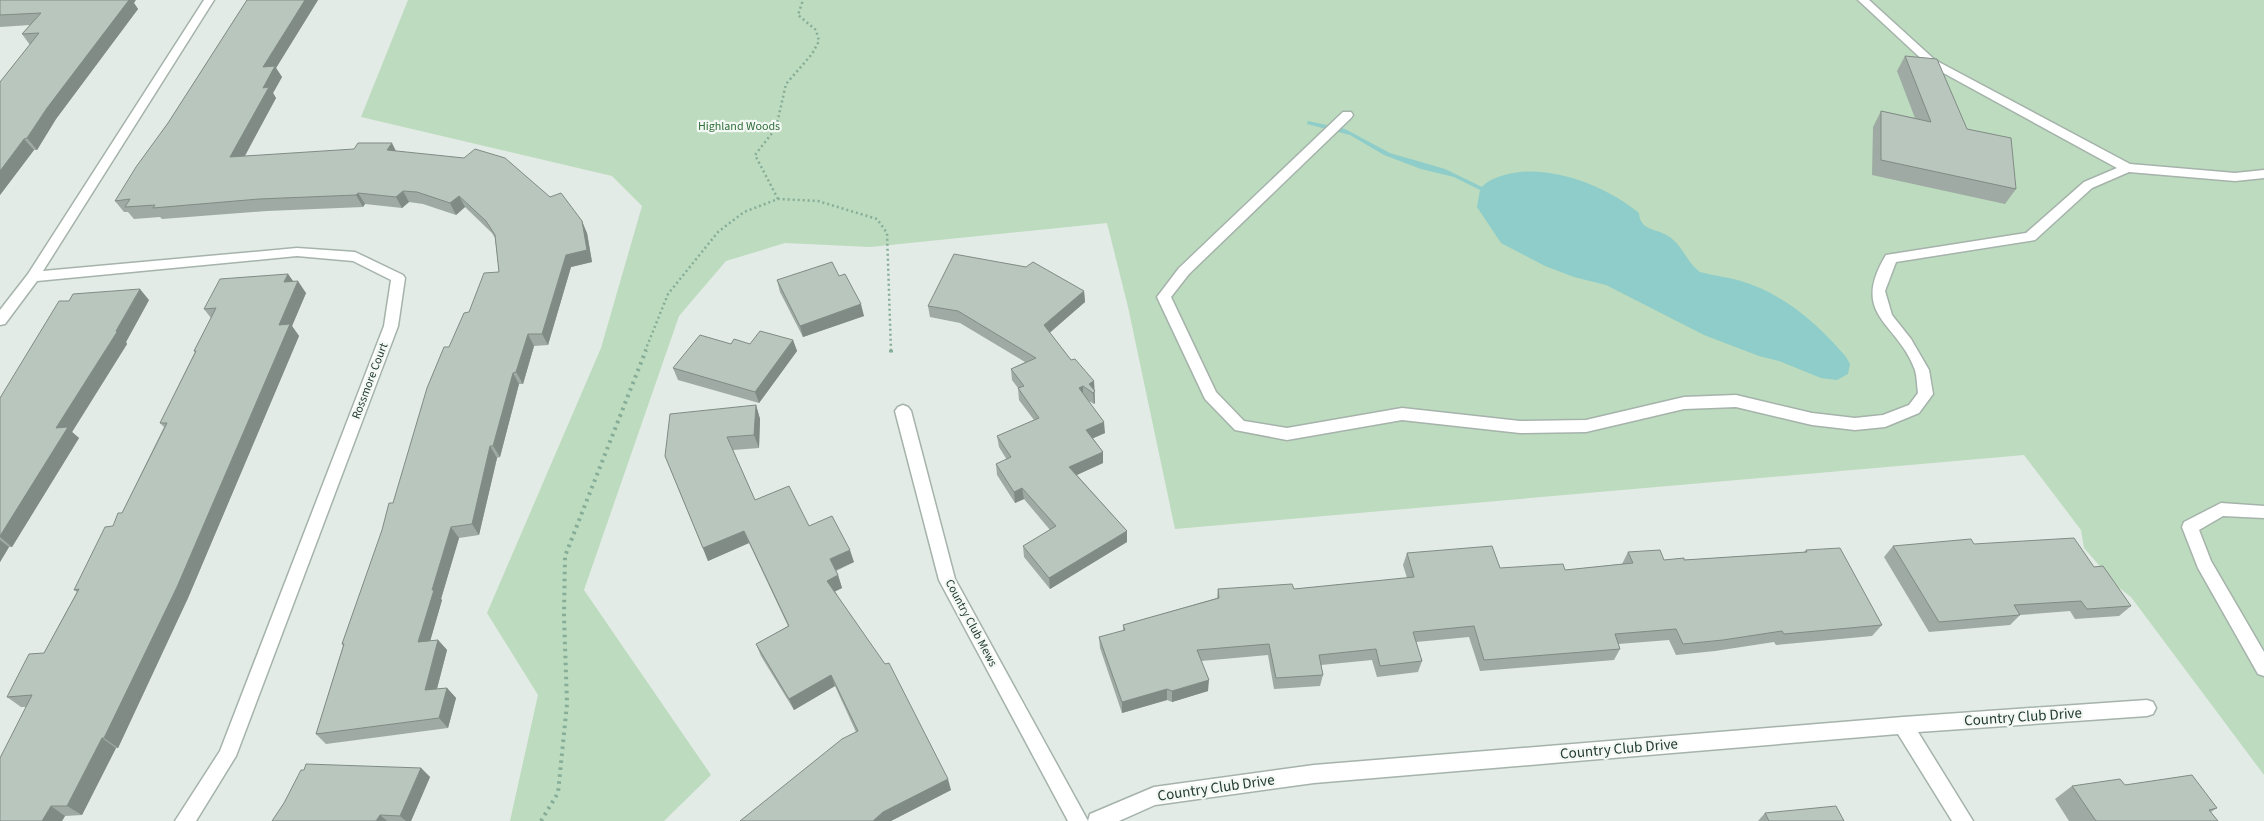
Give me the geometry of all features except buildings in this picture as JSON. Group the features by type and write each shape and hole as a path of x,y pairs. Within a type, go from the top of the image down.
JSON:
{"street":[{"path":"0,320 33,277 209,0"},
{"path":"1863,0 1931,62 2127,168 2235,177 2264,174"},
{"path":"1347,116 1205,250 1184,271 1164,297 1210,395 1240,426 1287,434 1402,414 1520,427 1586,426 1684,403 1736,401 1812,419 1855,424 1885,421 1914,409 1926,394 1922,370 1906,343 1885,316 1878,292 1891,258 2030,237 2088,185 2127,168"},
{"name":"Rossmore Court","path":"33,277 297,252 356,256 398,278 391,326 227,756 185,821"},
{"name":"Country Club Mews","path":"903,411 947,580 1078,821"},
{"path":"2264,512 2220,509 2190,528 2204,563 2264,668"},
{"name":"Country Club Drive","path":"1098,821 1154,796 1314,774 1903,725 2147,708"},
{"path":"1903,725 1963,821"}],"path":[{"path":"778,199 755,155 776,128 786,84 812,54 819,41 816,30 798,14 803,0"},
{"path":"541,821 558,793 567,704 564,616 565,556 582,506 668,294 718,232 744,212 778,199 818,201 877,219 887,233 892,355"}],"green space":[{"name":"Highland Woods","path":"408,0 2264,0 2264,775 2131,597 2118,587 2084,548 2081,530 2024,455 1175,529 1128,307 1107,223 870,247 785,243 726,261 679,316 584,590 711,775 664,821 510,821 538,695 487,613 601,348 642,206 612,176 361,117"}],"water":[{"path":"1308,121 1345,129 1390,153 1445,169 1482,187 1501,176 1518,172 1536,172 1574,178 1610,193 1639,213 1640,219 1645,226 1673,239 1691,264 1700,272 1757,287 1786,302 1824,333 1846,357 1850,364 1848,374 1837,380 1821,378 1779,361 1759,356 1704,335 1606,285 1574,277 1545,266 1501,243 1477,207 1480,190 1454,177 1421,169 1384,155 1350,135 1307,124"}]}
